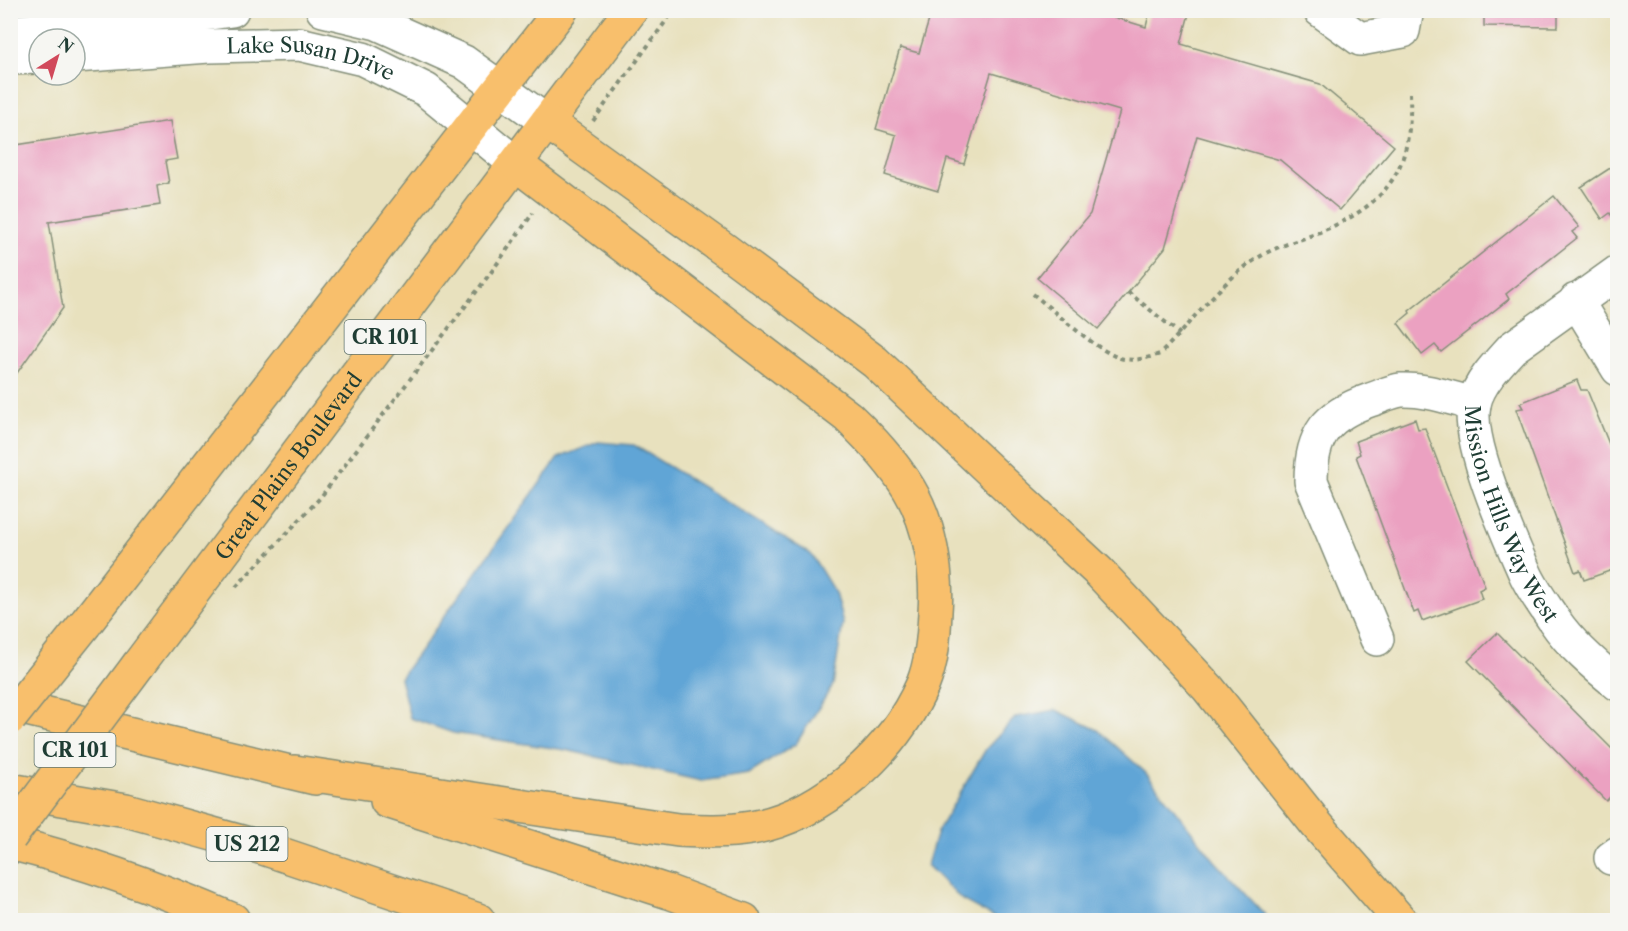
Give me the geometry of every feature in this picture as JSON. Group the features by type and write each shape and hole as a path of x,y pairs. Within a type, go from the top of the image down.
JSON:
{"main road":[{"name":"CR 101","path":"10,718 561,10"},
{"name":"Great Plains Boulevard","path":"10,837 631,10"},
{"path":"547,122 725,250 875,362 1099,572 1208,688 1317,825 1400,921"},
{"path":"295,772 678,830 713,832 752,828 808,805 853,777 876,756 903,720 923,683 933,642 936,597 934,569 929,541 910,491 884,451 848,417 516,164"},
{"path":"10,705 295,772 669,892 744,921"},
{"name":"US 212","path":"10,790 126,810 263,848 478,921"},
{"path":"10,843 60,855 165,891 233,921"}],"street":[{"name":"Lake Susan Drive","path":"10,32 130,24 232,10"},
{"name":"Lake Susan Drive","path":"322,10 377,23 464,62 547,122"},
{"path":"1320,10 1360,39 1404,31 1407,10"},
{"name":"Lake Susan Drive","path":"87,55 208,46 299,45 363,60 436,97 516,164"},
{"path":"10,58 27,57"},
{"name":"Mission Hills Way West","path":"1617,272 1512,348 1497,363 1474,404 1475,432 1482,464 1526,575 1561,629 1587,660 1617,684"},
{"path":"1576,300 1613,357 1617,369"},
{"path":"1377,639 1311,481 1311,456 1322,432 1334,416 1352,406 1399,390 1431,393 1474,404"}],"path":[{"path":"602,107 674,10"},
{"path":"1033,294 1102,349 1121,359 1143,360 1160,354 1215,294 1242,269 1263,254 1331,227 1366,210 1391,185 1403,157 1411,122 1410,93"},
{"path":"228,596 320,498 492,272 522,229"},
{"path":"1128,292 1180,334"}],"water":[{"path":"598,442 634,445 811,554 835,593 843,623 833,685 796,744 749,774 701,781 566,750 453,733 410,718 400,678 558,458"},
{"path":"1056,710 1098,730 1146,773 1215,861 1270,920 999,920 962,900 927,865 937,832 986,749 1016,717"}],"building":[{"path":"932,10 1090,10 1146,27 1150,10 1190,10 1181,44 1320,84 1394,146 1340,210 1280,160 1197,136 1165,248 1098,329 1037,278 1090,214 1120,111 991,73 964,164 947,159 938,191 885,175 896,135 876,129 900,48 919,53"},
{"path":"1484,10 1558,10 1558,27 1484,26"},
{"path":"170,121 177,159 165,161 169,183 157,186 160,205 49,222 63,308 10,383 10,146"},
{"path":"1618,163 1618,219 1615,221 1610,213 1602,219 1581,187"},
{"path":"1554,196 1579,227 1572,232 1577,238 1506,294 1509,299 1441,352 1435,345 1422,355 1398,323 1410,313 1409,311"},
{"path":"1577,380 1581,390 1587,390 1618,466 1618,568 1584,580 1580,570 1575,572 1516,409 1523,408 1520,403"},
{"path":"1415,419 1418,429 1425,428 1485,587 1479,590 1482,599 1422,621 1418,611 1414,613 1356,456 1360,454 1356,441"},
{"path":"1497,633 1618,755 1618,789 1606,801 1468,661"}]}
